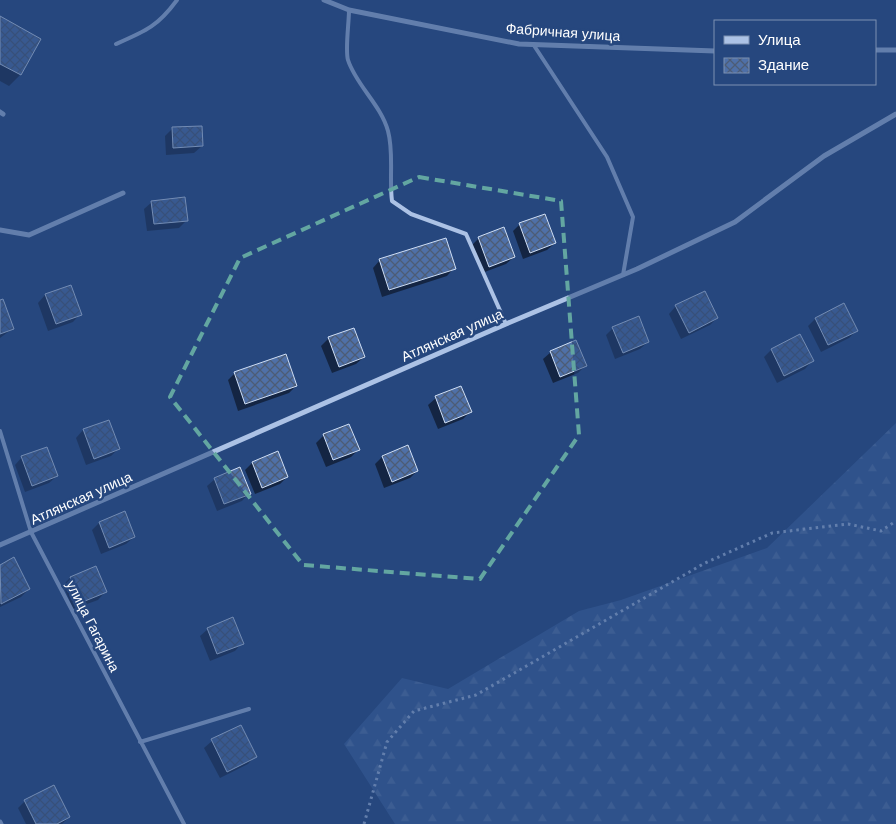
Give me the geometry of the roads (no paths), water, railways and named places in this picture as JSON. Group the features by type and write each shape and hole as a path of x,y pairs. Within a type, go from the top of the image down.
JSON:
{"street":[{"name":"Фабричная улица","path":"324,0 349,10 520,44 714,50"},
{"path":"876,50 896,50"},
{"name":"Атлянская улица","path":"0,545 506,324 623,275 736,222 824,156 896,114"},
{"path":"0,230 29,235 123,193"}],"lane":[{"path":"116,44 140,34 163,19 177,0"},
{"path":"349,10 348,60 381,114 388,131 390,151 389,180 392,201 411,214 466,234 506,324"},
{"path":"534,44 607,157 633,217 623,275"},
{"name":"улица Гагарина","path":"0,431 31,532 184,824"},
{"path":"140,742 249,709"}]}
